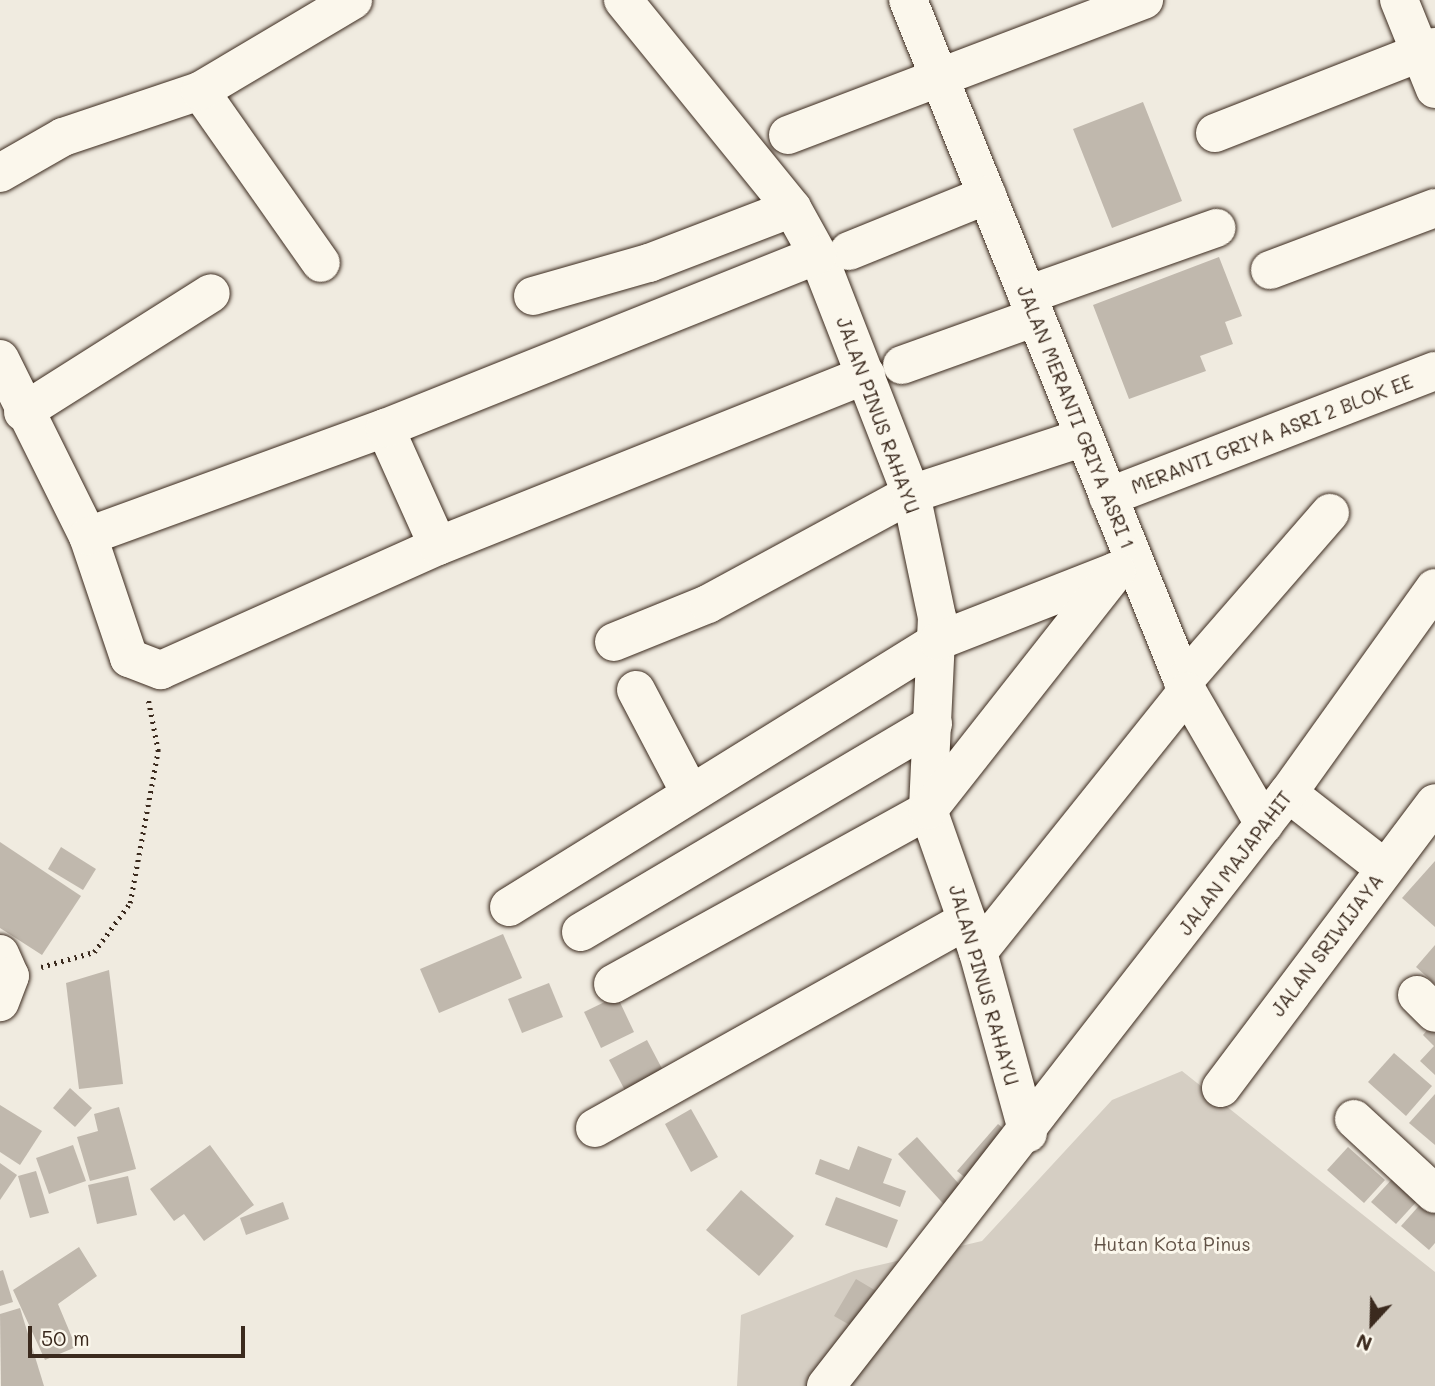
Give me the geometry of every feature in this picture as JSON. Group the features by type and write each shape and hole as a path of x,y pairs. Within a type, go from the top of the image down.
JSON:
{"street":[{"path":"3,165 62,137 201,92 353,0"},
{"name":"JALAN PINUS RAHAYU","path":"623,0 792,208 834,253 866,375 911,495 938,641 928,810 972,936 1028,1133"},
{"name":"JALAN MERANTI GRIYA ASRI 1","path":"908,0 1108,496 1124,562 1185,686 1264,824"},
{"path":"788,135 1144,0"},
{"path":"1399,0 1428,49 1435,89"},
{"path":"1215,133 1428,49"},
{"path":"201,92 321,263"},
{"path":"89,536 385,428 987,195"},
{"path":"533,296 649,262 792,208"},
{"path":"1270,270 1435,208"},
{"path":"902,365 1031,306 1216,228"},
{"path":"23,412 211,293"},
{"path":"0,359 23,412 89,536 129,658 142,666 161,670 438,546 866,375"},
{"name":"MERANTI GRIYA ASRI 2 BLOK EE","path":"1108,496 1435,371"},
{"path":"385,428 438,546"},
{"path":"614,642 708,604 911,495 1084,437"},
{"path":"594,1128 972,936 1330,513"},
{"path":"509,907 938,641 1124,562"},
{"path":"613,984 928,810 1124,562"},
{"name":"JALAN MAJAPAHIT","path":"826,1386 1028,1133 1289,793 1435,588"},
{"path":"636,690 690,793"},
{"path":"581,932 933,724"},
{"path":"1289,793 1384,868"},
{"name":"JALAN SRIWIJAYA","path":"1221,1088 1435,803"},
{"path":"1354,1119 1435,1194"}],"path":[{"path":"3,977 94,952 130,903 158,751 142,666"}],"green space":[{"name":"Hutan Kota Pinus","path":"1182,1071 1435,1272 1435,1386 737,1386 741,1315 854,1271 982,1241 1112,1100"}],"building":[{"path":"1143,102 1182,201 1112,228 1073,129"},
{"path":"1219,257 1242,316 1225,322 1233,344 1200,356 1206,371 1129,399 1093,305"},
{"path":"0,842 81,896 42,955 0,928"},
{"path":"61,847 96,869 83,890 48,869"},
{"path":"1435,861 1435,927 1402,898"},
{"path":"503,934 522,978 439,1013 420,969"},
{"path":"1435,945 1435,984 1416,967"},
{"path":"109,970 123,1084 79,1089 66,983"},
{"path":"549,983 563,1017 522,1033 508,999"},
{"path":"617,996 634,1032 601,1048 584,1012"},
{"path":"1435,1021 1435,1075 1420,1061 1434,1046 1423,1035"},
{"path":"647,1040 668,1080 630,1100 609,1060"},
{"path":"1394,1053 1432,1086 1406,1116 1368,1082"},
{"path":"70,1088 92,1108 75,1127 53,1108"},
{"path":"1435,1094 1435,1145 1409,1123"},
{"path":"0,1105 42,1131 20,1165 0,1152"},
{"path":"119,1107 136,1169 90,1181 77,1137 98,1131 94,1114"},
{"path":"691,1109 718,1157 691,1172 665,1124"},
{"path":"998,1124 1019,1142 979,1189 957,1171"},
{"path":"917,1137 967,1193 949,1210 898,1154"},
{"path":"73,1145 86,1181 49,1194 36,1158"},
{"path":"210,1145 254,1205 204,1241 184,1214 174,1221 150,1189"},
{"path":"858,1146 892,1159 883,1183 906,1191 900,1207 815,1174 820,1159 849,1170"},
{"path":"1348,1147 1385,1180 1364,1203 1327,1170"},
{"path":"0,1163 17,1175 0,1200"},
{"path":"36,1171 49,1213 30,1218 18,1176"},
{"path":"128,1176 137,1215 97,1224 88,1185"},
{"path":"1393,1178 1418,1200 1396,1224 1371,1202"},
{"path":"741,1190 794,1236 759,1276 706,1230"},
{"path":"836,1197 898,1220 887,1248 825,1225"},
{"path":"1425,1199 1435,1208 1435,1243 1429,1250 1401,1226"},
{"path":"283,1202 289,1219 246,1235 240,1218"},
{"path":"79,1247 97,1276 58,1304 76,1347 45,1360 13,1290"},
{"path":"3,1270 13,1302 0,1306 0,1271"},
{"path":"856,1279 883,1295 862,1332 834,1316"},
{"path":"20,1308 44,1386 1,1386 0,1314"}]}
